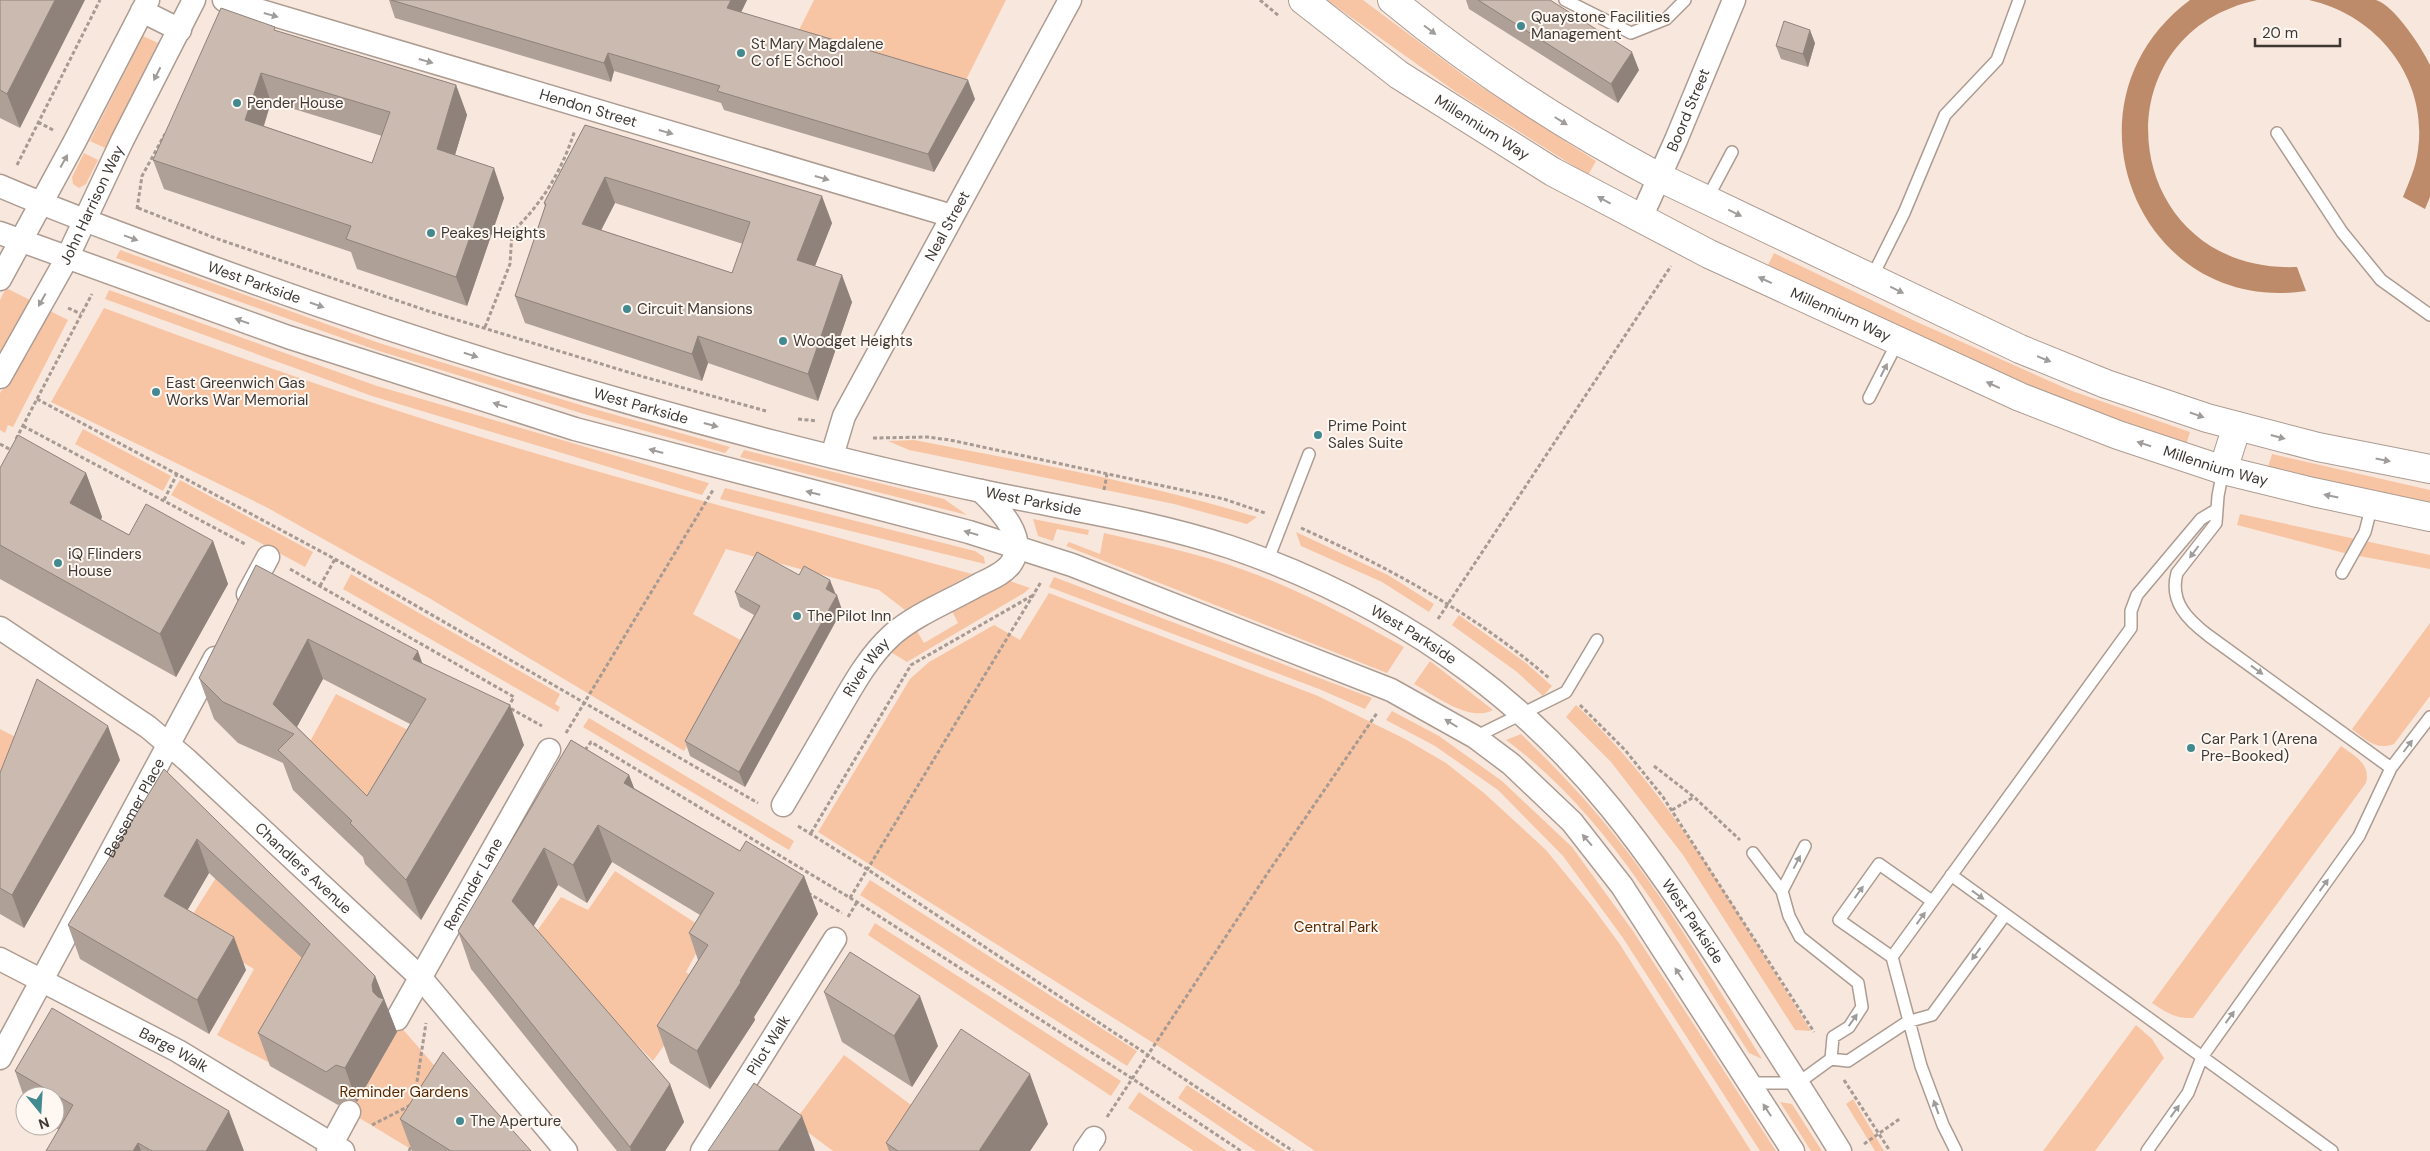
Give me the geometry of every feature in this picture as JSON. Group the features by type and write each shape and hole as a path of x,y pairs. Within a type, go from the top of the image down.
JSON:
{"street":[{"name":"John Harrison Way","path":"0,377 67,258 122,141 194,0"},
{"name":"Hendon Street","path":"224,0 952,216"},
{"name":"Neal Street","path":"832,456 844,416 1070,0"},
{"name":"Millennium Way","path":"1303,0 1399,74 1553,172 1640,220 1709,254 2020,397 2118,435 2224,470 2430,517"},
{"path":"1392,0 1468,59 1604,147 1659,176 2020,349 2106,384 2207,418 2318,447 2430,468"},
{"name":"Boord Street","path":"1640,220 1728,2"},
{"path":"0,279 10,237 40,204 145,6 180,30"},
{"name":"West Parkside","path":"6,179 40,204 384,328 599,394 832,456 981,491 1153,526 1232,548 1331,588 1425,639 1474,674 1558,746 1590,781 1671,887 1840,1151"},
{"path":"10,237 288,337 575,429 1018,547 1072,565 1373,682 1438,714 1475,737 1511,764 1543,793 1594,848 1622,886 1793,1151"},
{"path":"2224,470 2237,426"},
{"path":"981,491 997,506 1010,525 1018,547"},
{"name":"River Way","path":"780,811 859,675 874,654 893,634 916,618 995,576 1012,563 1018,547"},
{"path":"239,612 268,557"},
{"name":"Chandlers Avenue","path":"0,628 170,744 426,984 566,1151"},
{"name":"Bessemer Place","path":"0,1058 223,642"},
{"name":"Reminder Lane","path":"397,1019 426,984 554,739"},
{"name":"Pilot Walk","path":"702,1151 835,939"},
{"name":"Barge Walk","path":"0,959 178,1051 334,1149"},
{"path":"334,1149 349,1112"}],"lane":[{"path":"1565,0 1631,33 1666,19 1685,0"},
{"path":"1872,277 1904,213 1945,115 1996,60 2019,0"},
{"path":"2277,133 2342,232 2381,280 2430,315"},
{"path":"1707,199 1732,152"},
{"path":"1869,398 1898,341"},
{"path":"1267,562 1309,454"},
{"path":"2224,470 2216,510 2216,523 2177,573 2175,581 2176,596 2181,610 2188,620 2202,631 2391,768"},
{"path":"2342,573 2365,532 2372,505"},
{"path":"1892,957 2131,628 2131,611 2137,595 2201,519 2216,510"},
{"path":"1475,737 1523,715 1566,692 1597,640"},
{"path":"2147,1151 2188,1093 2202,1057 2359,836 2391,768 2430,717"},
{"path":"1782,891 1805,846"},
{"path":"1753,853 1782,891 1788,916 1800,937 1858,983 1862,1007 1849,1027 1833,1037 1831,1059"},
{"path":"1932,901 1879,864 1839,920 1892,957 1907,1022 1943,1126 1956,1151"},
{"path":"1951,876 2332,1151"},
{"path":"1749,1082 1798,1083 1831,1059 1848,1061 1907,1022 1932,1015 2005,914"}],"path":[{"path":"6,179 100,0"},
{"path":"485,327 510,264 512,232 531,215 565,161 582,107"},
{"path":"170,126 142,176 138,208 224,241 428,311 644,377 769,412"},
{"path":"1437,621 1672,265"},
{"path":"7,457 92,292"},
{"path":"37,399 335,559 780,811 1150,1054 1293,1151"},
{"path":"792,418 820,422"},
{"path":"23,426 268,557 514,697 505,712"},
{"path":"875,438 901,436 934,438 1107,474 1103,494"},
{"path":"0,444 11,450"},
{"path":"164,500 177,474"},
{"path":"508,707 554,739 585,701 718,484"},
{"path":"320,586 335,559"},
{"path":"850,898 1036,594 1042,580"},
{"path":"811,833 911,665 1036,594"},
{"path":"1448,604 1500,638 1566,692 1625,750 1672,810 1890,1151"},
{"path":"1095,1137 1269,871 1378,711"},
{"path":"582,755 590,742 850,898 1133,1079 1241,1151"},
{"path":"578,746 585,750"},
{"path":"1654,766 1694,797 1753,853"},
{"path":"1672,810 1694,797"},
{"path":"807,892 849,917"},
{"path":"417,1111 413,1104 426,984"},
{"path":"334,1149 421,1100"},
{"path":"1864,1144 1901,1118"},
{"path":"409,1151 416,1137"}],"green space":[{"path":"814,0 1006,0 959,94 792,44"},
{"path":"1327,0 1363,0 1466,77 1596,161 1588,175 1456,92"},
{"path":"143,36 158,43 105,148 90,141"},
{"path":"84,153 98,160 86,184 79,188 73,184 72,177"},
{"path":"120,250 379,343 587,407 730,447 725,453 584,414 376,350 116,258"},
{"path":"1774,253 1917,322 2072,391 2190,432 2186,445 2069,403 1962,357 1768,265"},
{"path":"6,288 30,300 0,357 0,300"},
{"path":"109,290 377,386 709,483 702,495 372,396 105,299"},
{"path":"104,308 359,398 510,446 972,574 905,610 879,590 726,549 693,614 746,643 684,751 429,598 266,507 51,402"},
{"path":"50,311 68,320 13,427 8,425 5,433 0,430 0,393 28,353"},
{"path":"83,429 171,476 163,491 75,444"},
{"path":"914,440 1130,483 1257,517 1247,524 1174,504 909,450 888,441"},
{"path":"744,450 944,499 967,515 740,457"},
{"path":"2272,454 2430,490 2430,504 2268,467"},
{"path":"180,480 313,552 305,567 171,495"},
{"path":"725,488 975,551 984,557 985,564 720,499"},
{"path":"2240,514 2430,555 2430,569 2348,554 2237,525"},
{"path":"1033,519 1089,530 1088,535 1057,529 1053,541 1038,536"},
{"path":"1296,532 1388,575 1434,604 1429,612 1382,582 1301,546"},
{"path":"1104,533 1192,554 1265,578 1326,605 1404,647 1387,673 1066,546 1069,542 1100,554"},
{"path":"351,574 560,694 555,704 560,707 558,712 343,589"},
{"path":"1054,577 1372,698 1365,709 1319,689 1049,587"},
{"path":"1007,580 1030,588 907,662 889,651 917,631 924,643 958,623 952,611"},
{"name":"Central Park","path":"1049,593 1318,696 1405,739 1446,763 1484,793 1546,850 1591,905 1619,943 1751,1151 1315,1151 1166,1051 818,832 910,679 929,662 994,625 1020,640"},
{"path":"1459,615 1526,663 1552,686 1543,696 1517,672 1452,625"},
{"path":"2430,623 2430,696 2394,744 2382,746 2371,743 2352,729"},
{"path":"1430,661 1493,710 1484,713 1474,713 1463,710 1452,706 1414,684"},
{"path":"336,694 430,741 383,818 307,747"},
{"path":"1576,705 1644,779 1675,819 1704,860 1811,1031 1795,1030 1683,855 1611,762 1566,717"},
{"path":"1392,711 1439,736 1502,781 1572,847 1633,931 1776,1151 1760,1151 1623,938 1563,856 1498,790 1435,746 1386,720"},
{"path":"589,718 794,841 789,850 583,727"},
{"path":"0,729 31,745 0,816"},
{"path":"1521,734 1582,797 1636,863 1692,946 1762,1059 1749,1053 1669,926 1611,845 1579,807 1544,772 1506,740"},
{"path":"2341,746 2361,761 2366,771 2366,783 2193,1018 2171,1014 2152,1003"},
{"path":"226,862 329,956 268,1062 217,1035 254,969 184,928"},
{"path":"615,871 708,931 686,972 706,986 653,1061 532,938 561,897 588,910"},
{"path":"870,880 1137,1051 1127,1066 860,895"},
{"path":"875,923 1121,1081 1111,1096 868,935"},
{"path":"2136,1025 2152,1039 2164,1058 2095,1151 2043,1151"},
{"name":"Reminder Gardens","path":"400,1026 453,1087 409,1148 351,1113"},
{"path":"844,1055 934,1122 913,1151 833,1151 794,1122"},
{"path":"1187,1085 1285,1151 1256,1151 1178,1098"},
{"path":"1139,1092 1227,1151 1194,1151 1128,1108"},
{"path":"1853,1099 1884,1151 1875,1151 1846,1104"},
{"path":"1780,1102 1792,1104 1822,1151 1811,1151"}],"shaded area":[{"path":"2190,0 2257,0 2204,22 2169,58 2151,102 2150,150 2164,195 2194,233 2238,259 2297,267 2306,291 2247,290 2198,270 2159,237 2134,193 2122,143 2127,92 2149,43"},
{"path":"2309,0 2376,0 2391,10 2399,19 2430,65 2430,197 2425,209 2403,197 2417,156 2419,123 2415,98 2406,75 2393,54 2376,35 2356,20 2334,8"}],"building":[{"path":"0,0 55,0 7,94 0,90"},
{"path":"391,0 731,0 727,8 968,80 928,154 717,91 720,86 608,53 604,63"},
{"path":"1478,0 1550,0 1632,52 1611,84"},
{"path":"221,8 275,27 274,30 456,85 437,149 494,168 456,277 346,239 351,226 153,160","holes":["261,73 390,112 372,163 245,120"]},
{"path":"1784,21 1810,30 1803,54 1776,46"},
{"path":"585,125 822,196 797,260 842,275 808,374 698,336 692,354 515,296 546,204 544,203","holes":["605,177 750,222 732,273 582,224"]},
{"path":"18,435 86,473 70,503 129,535 146,504 213,541 160,634 0,545 0,468"},
{"path":"757,552 799,575 804,566 830,580 826,589 837,595 739,772 685,741 760,606 735,592"},
{"path":"256,565 418,651 413,659 510,705 406,880 350,823 352,821 278,750 294,734 223,702 199,678","holes":["308,639 426,699 367,796 273,704"]},
{"path":"37,679 108,726 12,895 0,888 0,773"},
{"path":"571,740 629,775 624,783 740,851 746,841 804,876 741,982 697,1051 657,1026 708,945 689,933 714,893 598,825 573,865 544,848 512,901 670,1084 630,1147 458,931"},
{"path":"164,769 375,976 372,985 373,992 378,997 384,999 345,1068 336,1065 326,1072 258,1033 310,944 197,839 164,896 234,937 197,1000 68,925"},
{"path":"850,952 920,996 894,1036 824,992"},
{"path":"52,1008 229,1111 206,1151 152,1151 138,1143 133,1151 46,1151 55,1136 65,1136 65,1119 73,1105 65,1100 65,1086 41,1086 15,1071"},
{"path":"961,1029 1030,1074 979,1151 898,1151 886,1143"},
{"path":"443,1052 531,1151 451,1151 400,1119"},
{"path":"754,1083 802,1116 778,1151 708,1151"}],"place":[{"name":"Quaystone Facilities Management","path":"1521,26"},
{"name":"St Mary Magdalene C of E School","path":"741,53"},
{"name":"Pender House","path":"237,103"},
{"name":"Peakes Heights","path":"431,233"},
{"name":"Circuit Mansions","path":"627,309"},
{"name":"Woodget Heights","path":"783,341"},
{"name":"East Greenwich Gas Works War Memorial","path":"156,392"},
{"name":"Prime Point Sales Suite","path":"1318,435"},
{"name":"iQ Flinders House","path":"58,563"},
{"name":"The Pilot Inn","path":"797,616"},
{"name":"Car Park 1 (Arena Pre-Booked)","path":"2191,748"},
{"name":"The Aperture","path":"460,1121"}]}
